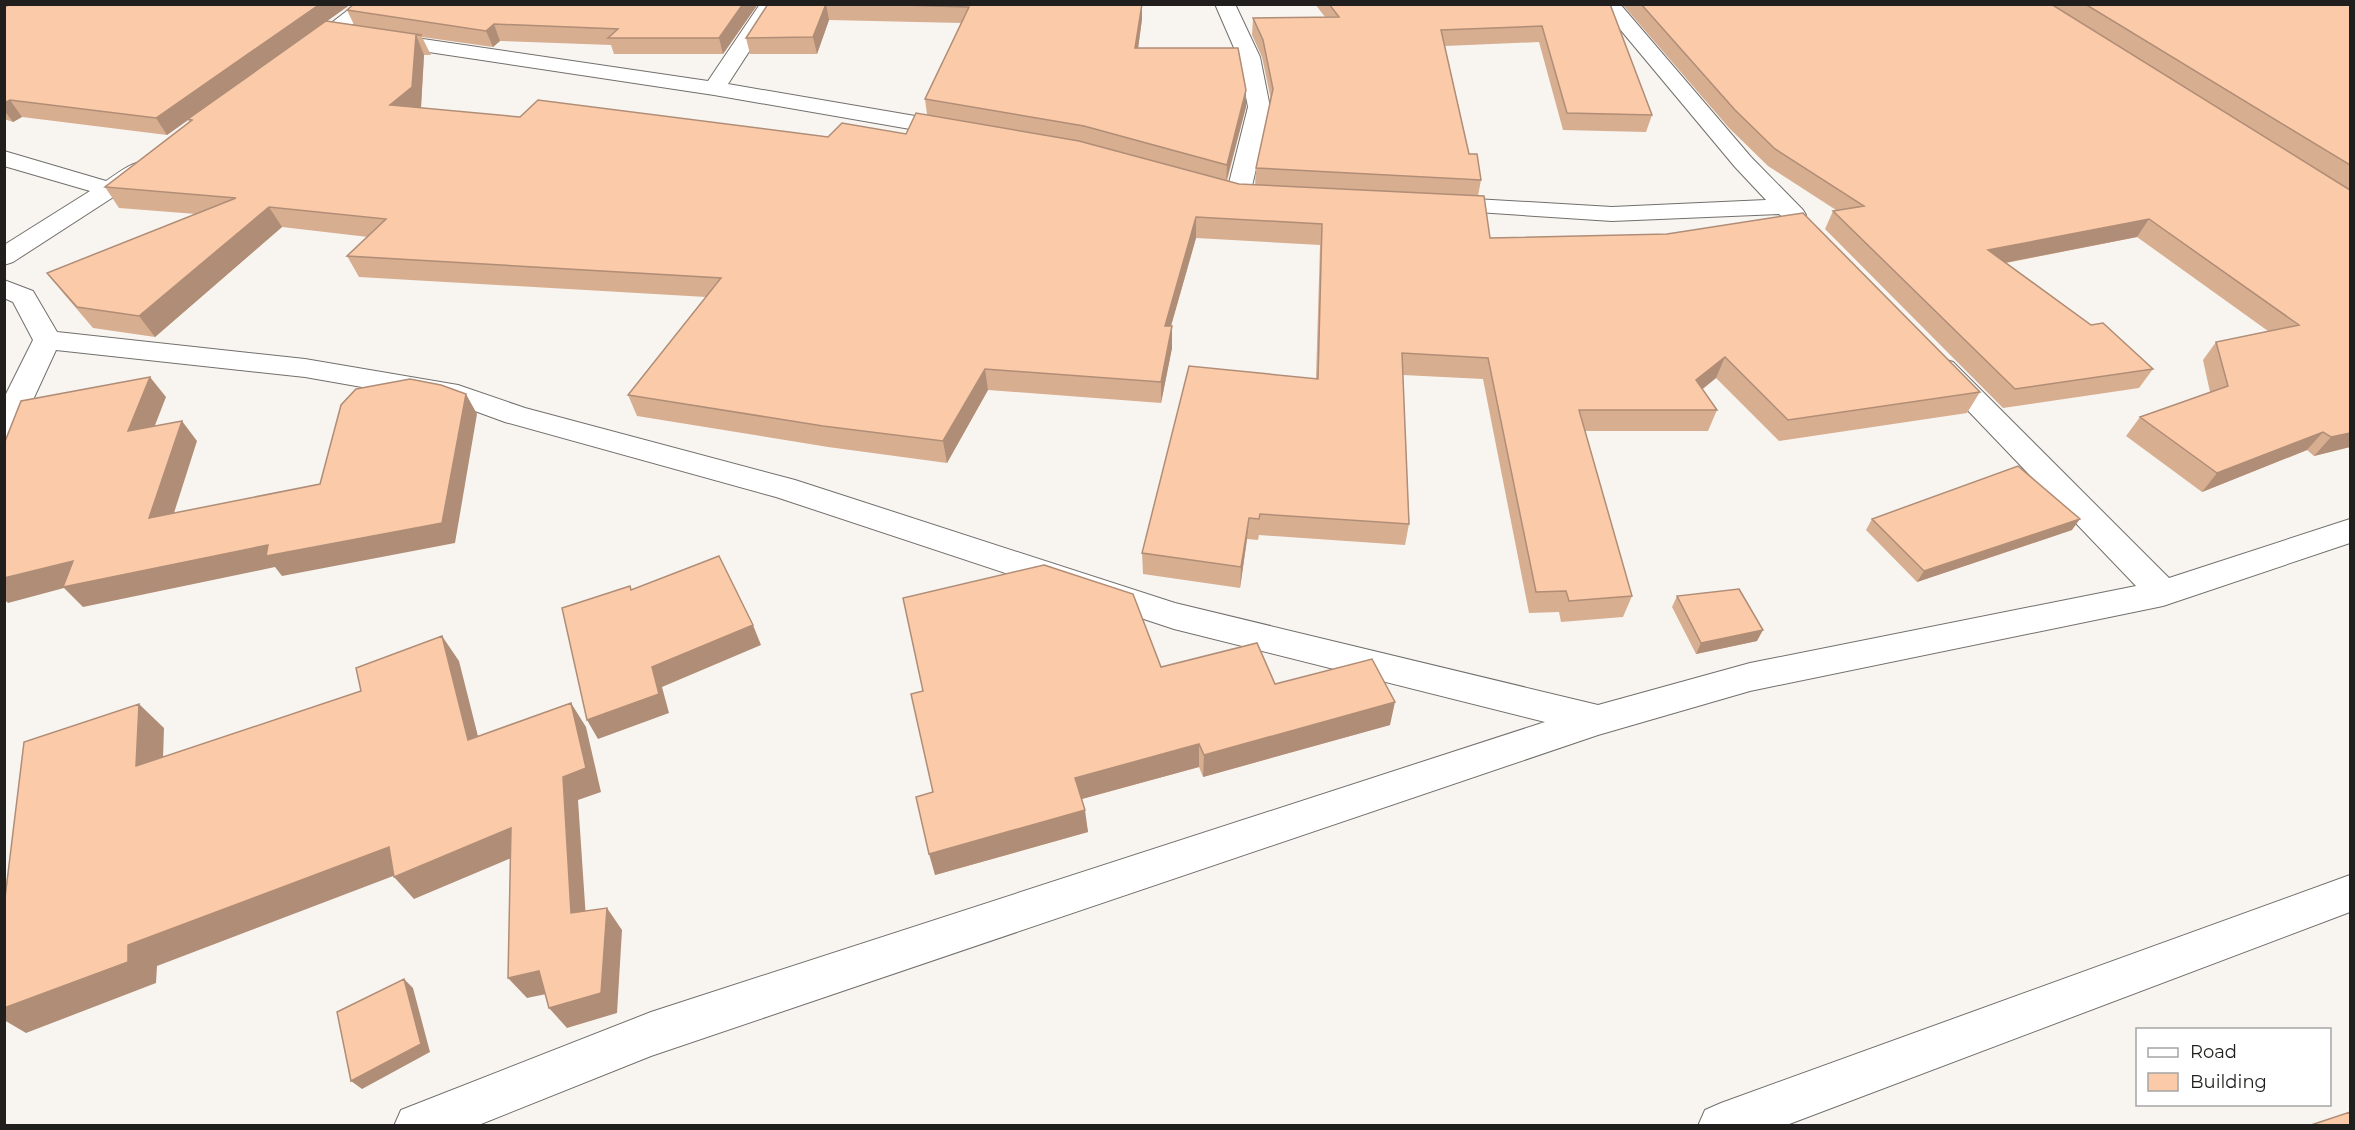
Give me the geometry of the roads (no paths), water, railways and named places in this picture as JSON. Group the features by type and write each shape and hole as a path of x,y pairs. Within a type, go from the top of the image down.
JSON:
{"street":[{"path":"295,59 369,4"},
{"path":"714,88 770,4"},
{"path":"1225,4 1249,57 1259,107 1227,192 1261,196"},
{"path":"1609,4 1743,162 1810,231"},
{"path":"333,32 714,88 980,134"},
{"path":"4,257 111,190 159,156"},
{"path":"4,158 111,190"},
{"path":"1424,203 1612,214 1786,206"},
{"path":"11,297 47,340 305,368 458,394 515,415 784,488 1174,616 1598,720"},
{"path":"4,430 47,340"},
{"path":"1925,349 2163,593"},
{"path":"417,1125 651,1034 1598,720 1750,677 2163,593 2350,531"},
{"path":"1721,1125 2350,894"}]}
